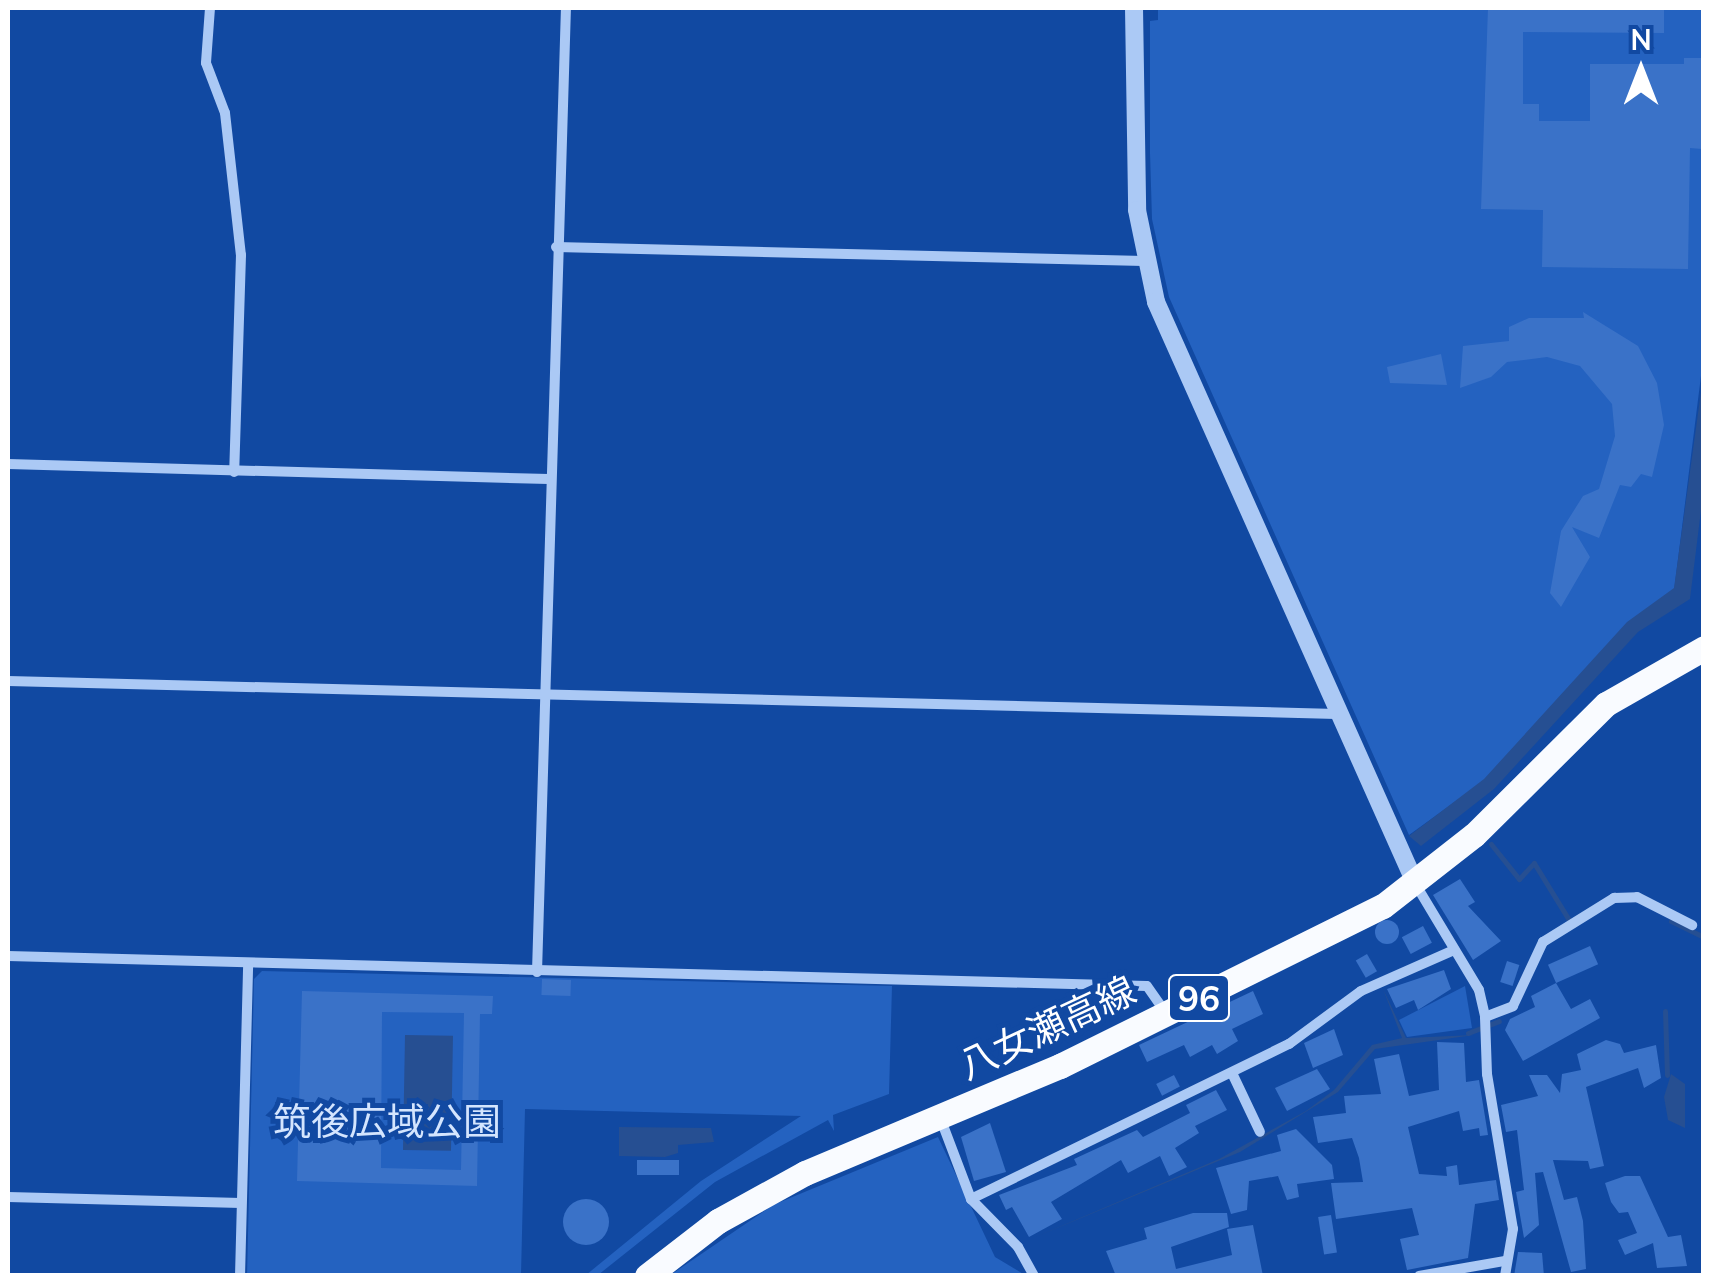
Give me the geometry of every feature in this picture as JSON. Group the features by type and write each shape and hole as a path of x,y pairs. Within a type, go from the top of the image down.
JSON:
{"main road":[{"name":"八女瀬高線","path":"647,1276 756,1198 940,1119 1167,1014 1416,884 1606,704 1704,648"}],"street":[{"path":"210,8 206,63 225,113 241,256 234,472"},
{"path":"536,972 566,8"},
{"path":"1134,8 1136,210 1144,261 1156,302 1337,714 1416,884 1479,990 1485,1016 1487,1074 1512,1229 1504,1261 1505,1276"},
{"path":"556,247 1144,261"},
{"path":"8,464 549,479"},
{"path":"8,681 1337,714"},
{"path":"1485,1016 1512,1006 1543,942 1614,898 1637,897 1692,924"},
{"path":"971,1199 1289,1044 1361,991 1454,950"},
{"path":"8,956 1147,986 1167,1014"},
{"path":"240,1276 248,964"},
{"path":"1232,1072 1260,1132"},
{"path":"940,1119 971,1199 1034,1276"},
{"path":"8,1197 241,1203"},
{"path":"1419,1276 1504,1261"}],"green space":[{"path":"1158,8 1703,8 1703,360 1674,591 1481,783 1409,835 1169,297 1152,219 1150,21 1158,20"},
{"name":"筑後広域公園","path":"262,971 892,986 889,1094 833,1115 834,1131 828,1120 715,1182 598,1275 586,1275 701,1181 801,1116 525,1109 521,1275 247,1276 254,979"},
{"path":"1465,986 1472,1028 1407,1037 1399,1020"},
{"path":"938,1137 995,1257 1025,1275 669,1276 773,1205"}],"shaded area":[{"path":"1703,377 1704,486 1690,599 1638,632 1494,789 1421,846 1409,836 1484,779 1627,622 1674,588"},
{"path":"1383,989 1406,1038 1474,1035 1375,1049 1338,1092 1240,1152 1033,1238 1219,1159 1306,1111 1334,1090 1372,1045 1402,1038"},
{"path":"405,1035 453,1036 451,1151 403,1150"},
{"path":"1671,1074 1685,1084 1685,1128 1668,1120 1664,1097"},
{"path":"619,1127 711,1128 714,1142 678,1145 678,1153 665,1157 619,1156"}],"building":[{"path":"1488,8 1664,8 1664,33 1523,32 1523,104 1539,104 1539,121 1590,121 1590,64 1684,64 1684,58 1702,58 1702,149 1690,148 1688,269 1542,267 1543,210 1481,209"},
{"path":"1583,312 1638,346 1657,383 1664,425 1652,477 1641,474 1631,487 1620,485 1599,538 1572,527 1590,557 1561,607 1550,593 1561,531 1583,496 1599,489 1615,436 1612,404 1580,366 1547,357 1507,362 1491,377 1460,388 1463,346 1509,341 1509,327 1529,318 1584,318"},
{"path":"1441,354 1447,385 1390,383 1387,367"},
{"path":"1460,879 1475,902 1468,906 1501,941 1473,960 1433,895"},
{"path":"1387,920 1396,923 1396,941 1387,944 1378,941 1375,932 1378,923"},
{"path":"1423,926 1432,943 1411,954 1402,937"},
{"path":"1590,946 1598,964 1556,983 1548,965"},
{"path":"1367,954 1377,971 1366,978 1356,960"},
{"path":"1507,961 1519,965 1513,986 1500,982"},
{"path":"1444,970 1451,989 1418,1010 1414,1000 1396,1008 1387,989"},
{"path":"542,979 571,980 570,996 541,995"},
{"path":"1556,983 1571,1009 1590,999 1600,1018 1523,1061 1505,1030 1510,1019 1535,1007 1531,996"},
{"path":"302,991 493,996 492,1014 480,1014 477,1186 297,1181","holes":["382,1012 464,1013 461,1170 381,1168"]},
{"path":"1253,991 1263,1014 1232,1029 1238,1041 1217,1054 1212,1045 1190,1057 1184,1045 1147,1062 1139,1045"},
{"path":"1334,1029 1343,1055 1313,1068 1304,1043"},
{"path":"1606,1040 1620,1044 1624,1053 1656,1045 1661,1078 1644,1088 1638,1068 1586,1087 1604,1166 1590,1169 1588,1161 1553,1160 1564,1200 1577,1197 1583,1221 1586,1269 1571,1272 1543,1172 1535,1173 1539,1225 1524,1238 1516,1192 1524,1190 1517,1130 1506,1132 1501,1105 1538,1096 1529,1075 1547,1075 1560,1093 1562,1074 1581,1070 1577,1054"},
{"path":"1437,1042 1464,1043 1466,1082 1479,1080 1488,1135 1480,1136 1479,1128 1463,1131 1459,1111 1408,1127 1419,1174 1447,1176 1446,1167 1457,1165 1459,1185 1496,1180 1499,1200 1475,1204 1468,1258 1407,1270 1400,1239 1419,1235 1412,1208 1336,1219 1331,1183 1363,1182 1359,1158 1352,1138 1318,1143 1313,1117 1346,1113 1344,1096 1381,1094 1374,1059 1399,1054 1409,1096 1439,1090"},
{"path":"1317,1069 1330,1089 1287,1111 1275,1088"},
{"path":"1174,1075 1180,1087 1162,1096 1156,1084"},
{"path":"1216,1090 1227,1110 1195,1126 1199,1133 1175,1148 1187,1167 1169,1176 1160,1156 1128,1173 1121,1160 1051,1202 1062,1219 1029,1237 1012,1207 1006,1210 999,1195 1077,1165 1074,1159 1137,1130 1143,1137 1190,1113 1186,1105"},
{"path":"990,1123 1006,1172 974,1181 961,1137"},
{"path":"1296,1129 1332,1165 1334,1179 1297,1184 1299,1197 1287,1200 1278,1176 1249,1181 1247,1210 1231,1214 1216,1168 1281,1151 1277,1135"},
{"path":"637,1160 679,1160 679,1175 637,1175"},
{"path":"1640,1176 1668,1237 1681,1235 1687,1266 1657,1268 1653,1243 1625,1255 1618,1240 1637,1233 1628,1212 1619,1213 1611,1202 1605,1183"},
{"path":"586,1199 602,1206 609,1222 602,1238 586,1245 570,1238 563,1222 570,1206"},
{"path":"1193,1213 1227,1213 1229,1227 1171,1247 1176,1269 1232,1255 1227,1229 1253,1225 1263,1276 1116,1276 1106,1251 1147,1239 1144,1228"},
{"path":"1331,1215 1337,1253 1324,1255 1318,1217"},
{"path":"1518,1252 1542,1253 1544,1276 1514,1276"}],"waterway":[{"path":"1491,844 1519,879 1534,863 1569,920"},
{"path":"1671,921 1704,937"},
{"path":"1665,1011 1667,1075"},
{"path":"1468,1033 1499,1021"}]}
